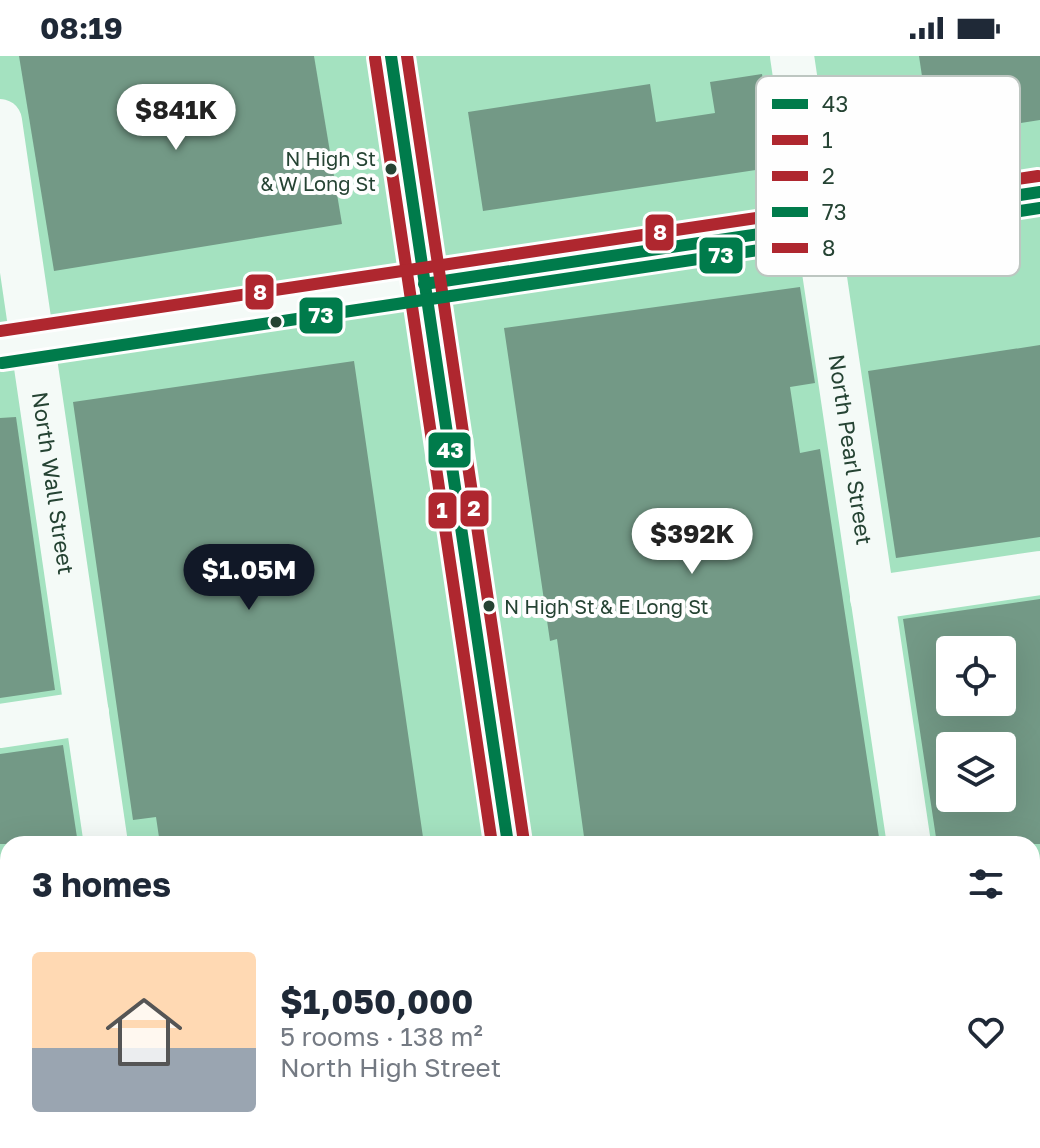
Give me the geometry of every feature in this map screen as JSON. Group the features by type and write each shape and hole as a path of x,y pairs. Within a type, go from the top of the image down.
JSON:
{"main road":[{"path":"391,56 507,836"},
{"name":"North Pearl Street","path":"792,56 795,76"},
{"name":"North Wall Street","path":"0,121 16,344 87,713 105,836"},
{"path":"1020,195 1040,192"},
{"path":"16,344 756,234"},
{"name":"North Pearl Street","path":"825,276 908,836"},
{"path":"872,598 1040,573"},
{"path":"0,726 87,713"}],"shaded area":[{"path":"0,56 1040,56 1040,836 0,836"}],"building":[{"path":"19,56 314,56 342,224 54,271"},
{"path":"919,56 1040,56 1040,120 1020,123 1020,76 922,76"},
{"path":"762,74 756,76 756,170 483,211 468,112 650,84 656,122 715,113 710,82"},
{"path":"800,287 815,383 790,387 800,453 820,449 879,836 584,836 557,639 550,641 504,328"},
{"path":"1040,345 1040,537 896,558 868,371"},
{"path":"354,361 423,836 159,836 156,817 133,820 73,402"},
{"path":"16,417 55,690 0,698 0,418"},
{"path":"1040,599 1040,836 936,836 903,619"},
{"path":"63,745 77,836 0,836 0,754"}],"transit line":[{"name":"43","path":"391,56 507,836"},
{"name":"2","path":"407,56 523,836"},
{"name":"1","path":"375,58 491,836"},
{"name":"8","path":"1020,179 1038,176"},
{"name":"43","path":"1020,195 1040,192"},
{"name":"73","path":"1020,211 1040,208"},
{"name":"8","path":"0,331 756,218"},
{"name":"43","path":"424,284 756,234"},
{"name":"73","path":"2,363 756,250"}],"place":[{"name":"N High St & W Long St","path":"391,169"},
{"name":"N High St & E Long St","path":"489,606"}]}
